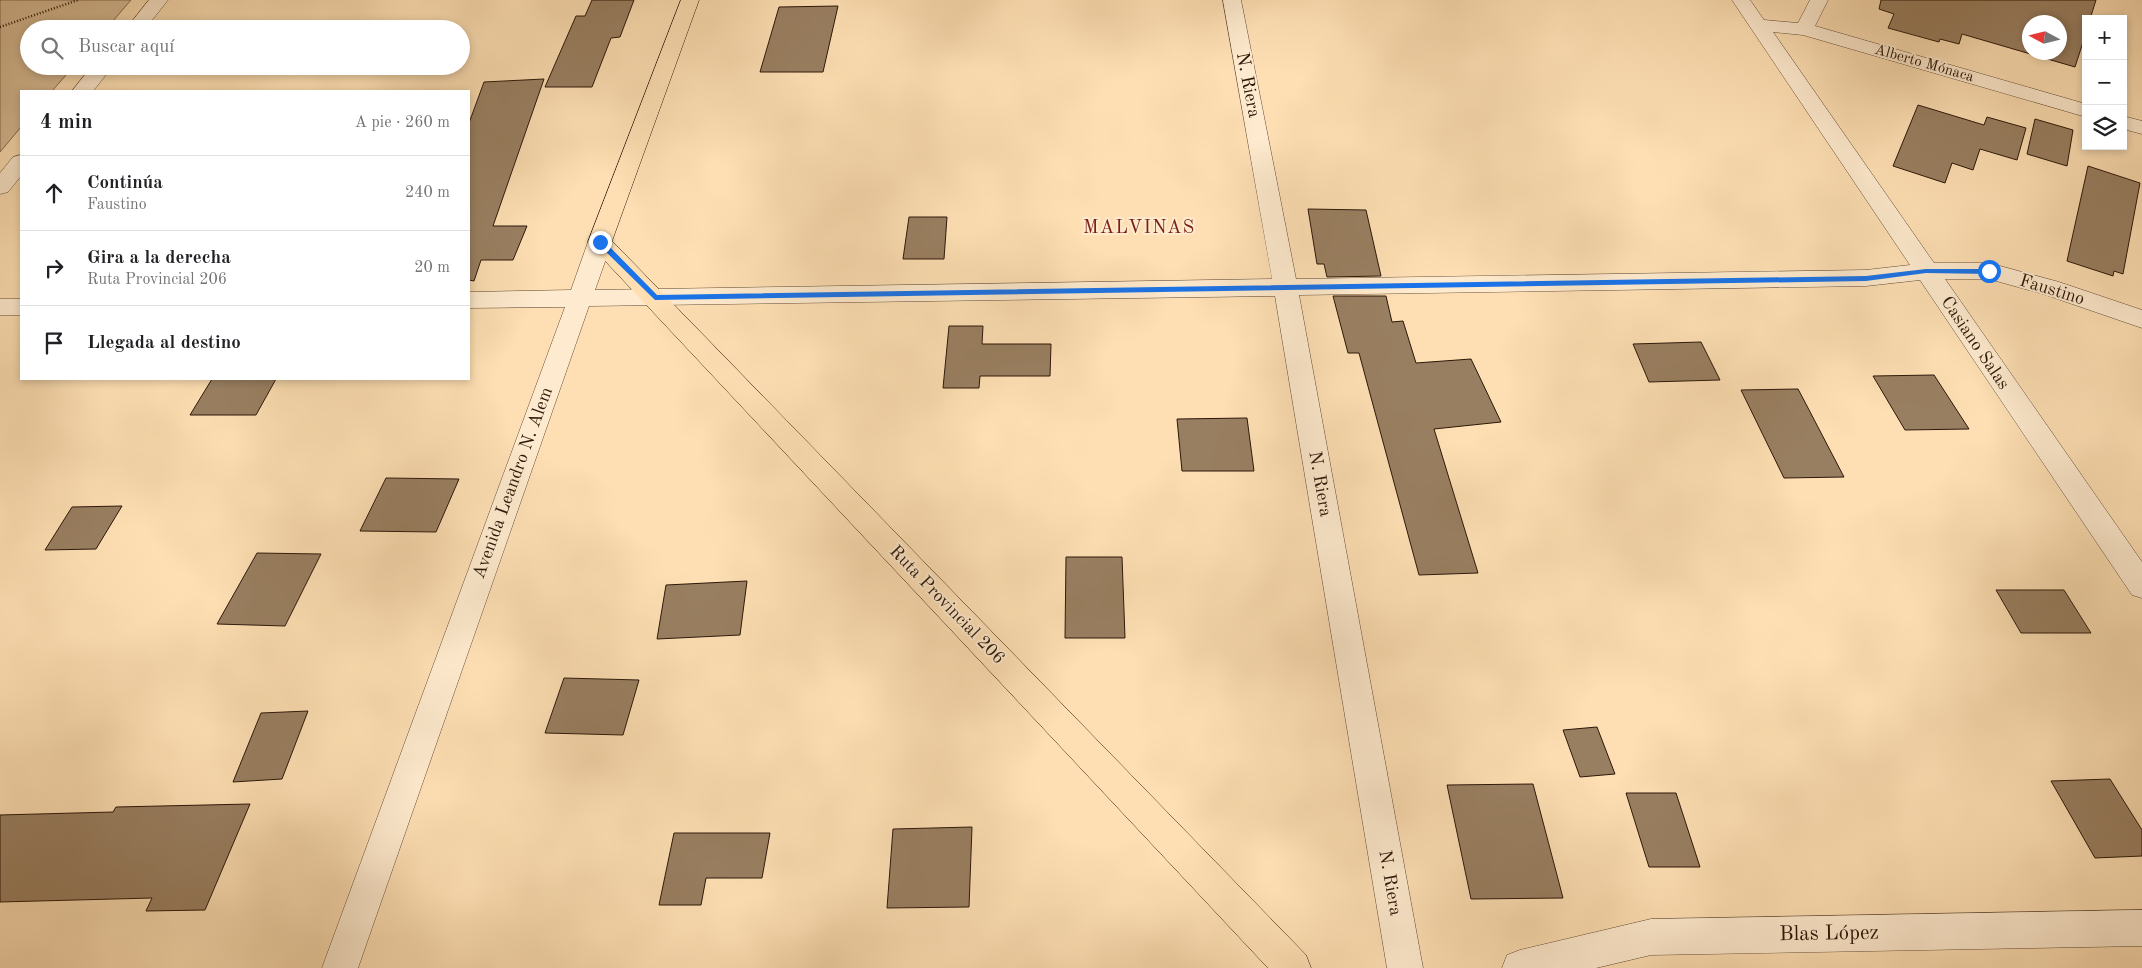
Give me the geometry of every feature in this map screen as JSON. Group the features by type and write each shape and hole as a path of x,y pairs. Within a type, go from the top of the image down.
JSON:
{"main road":[{"name":"Avenida Leandro N. Alem","path":"600,242 690,0"},
{"name":"Ruta Provincial 206","path":"600,242 1293,968"}],"street":[{"path":"142,20 159,0"},
{"name":"N. Riera","path":"1232,0 1286,288 1405,968"},
{"name":"Casiano Salas","path":"1741,0 1760,25 2142,586"},
{"path":"1804,29 1819,0"},
{"name":"Alberto Mónaca","path":"1760,25 1804,29 2082,110"},
{"path":"83,90 95,75"},
{"path":"2127,123 2142,128"},
{"path":"0,187 20,163"},
{"name":"Avenida Leandro N. Alem","path":"340,968 600,242"},
{"name":"Faustino","path":"470,300 1866,278 1926,271 1989,271 2051,288 2142,320"},
{"path":"0,307 20,307"},
{"name":"Blas López","path":"1520,968 1651,937 2142,928"}],"path":[{"path":"20,20 78,0"},
{"path":"0,27 20,20"}],"shaded area":[{"path":"0,0 131,0 114,20 20,20 20,75 66,75 53,90 20,90 20,128 0,152"}],"building":[{"path":"592,0 634,0 620,37 611,38 592,87 545,87 576,16 585,16"},
{"path":"1881,0 2096,0 2091,15 2082,15 2082,45 2075,67 2051,60 2067,60 2067,15 2022,15 2022,52 1962,34 1959,44 1940,39 1939,42 1888,28 1894,14 1879,9"},
{"path":"838,6 823,72 760,72 779,7"},
{"path":"544,79 493,226 527,226 513,260 481,260 474,281 470,280 470,120 484,82"},
{"path":"1918,105 1984,125 1987,117 2026,128 2017,160 1980,149 1973,170 1952,163 1945,183 1893,166"},
{"path":"2035,119 2073,130 2067,166 2027,154"},
{"path":"2088,166 2140,183 2123,274 2114,271 2113,276 2067,261"},
{"path":"1308,209 1366,210 1381,276 1327,277 1324,264 1317,264"},
{"path":"909,217 947,217 944,259 903,259"},
{"path":"1333,296 1386,296 1392,322 1403,321 1416,363 1471,359 1501,422 1434,429 1478,573 1419,575 1359,353 1348,353"},
{"path":"949,326 983,326 982,344 1051,344 1050,376 980,376 979,388 943,388"},
{"path":"1701,342 1720,380 1649,382 1633,344"},
{"path":"1934,375 1969,429 1905,430 1873,376"},
{"path":"211,380 275,380 256,415 190,415"},
{"path":"1798,389 1844,477 1784,478 1741,390"},
{"path":"1247,418 1254,471 1182,471 1177,419"},
{"path":"386,478 459,479 436,532 360,531"},
{"path":"122,506 96,549 45,550 72,507"},
{"path":"257,553 321,554 285,626 217,624"},
{"path":"1066,557 1122,557 1125,638 1065,638"},
{"path":"747,581 740,635 657,639 666,585"},
{"path":"1996,590 2064,590 2091,633 2021,633"},
{"path":"564,678 639,680 623,735 545,733"},
{"path":"308,711 282,779 233,782 261,713"},
{"path":"1597,727 1615,774 1580,777 1563,730"},
{"path":"2110,779 2142,830 2142,856 2095,858 2051,781"},
{"path":"1533,784 1563,898 1471,899 1447,785"},
{"path":"1626,793 1676,793 1700,867 1649,867"},
{"path":"250,804 205,910 146,911 152,898 0,902 0,815 113,812 116,807"},
{"path":"972,827 969,907 887,908 893,829"},
{"path":"674,833 770,833 762,878 706,878 701,905 659,905"}],"district":[{"name":"MALVINAS","path":"1139,228"}],"route":[{"path":"600,242 655,298 1866,278 1926,271 1989,271"}]}
